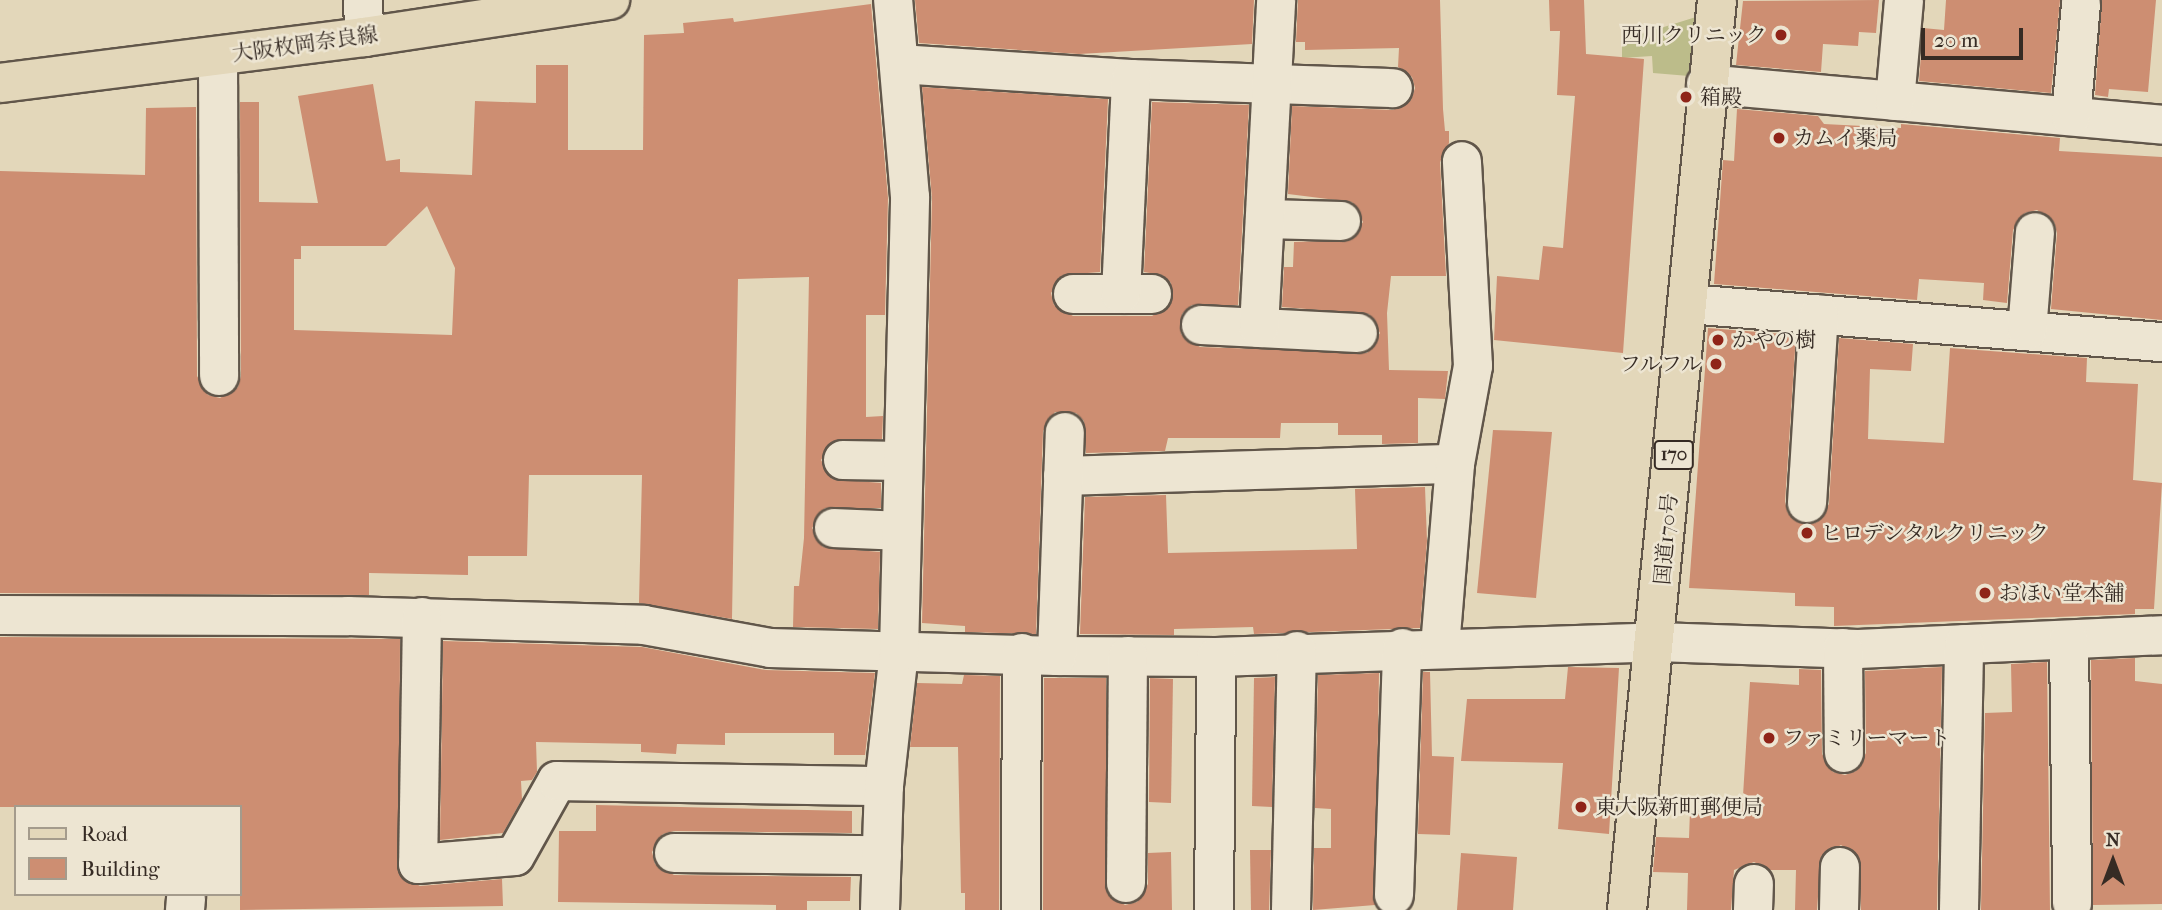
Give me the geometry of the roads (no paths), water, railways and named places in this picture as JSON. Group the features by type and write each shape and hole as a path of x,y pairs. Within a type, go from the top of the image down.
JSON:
{"main road":[{"name":"大阪枚岡奈良線","path":"0,83 363,37 610,0"},
{"name":"国道170号","path":"1627,910 1657,642 1707,128 1706,84 1717,0"}],"street":[{"path":"363,0 363,37"},
{"path":"880,910 884,786 899,652 910,197 893,0"},
{"path":"1259,328 1275,86 1276,0"},
{"path":"1895,101 1904,0"},
{"path":"2071,116 2081,3"},
{"path":"218,56 219,376"},
{"path":"899,64 1275,86 1393,88"},
{"path":"1073,294 1137,294 1131,79"},
{"path":"1706,84 2162,125"},
{"path":"1440,647 1455,464 1473,366 1462,161"},
{"path":"1266,219 1341,221"},
{"path":"2027,331 2035,232"},
{"path":"1688,303 2162,342"},
{"path":"1807,503 1819,314"},
{"path":"1201,325 1358,333"},
{"path":"1021,910 1040,655 1063,476 1065,432"},
{"path":"843,460 903,461"},
{"path":"1063,476 1455,464"},
{"path":"834,528 902,531"},
{"path":"0,615 422,617 644,625 770,648 1216,657 1297,651 1657,642 1843,648 2069,640 2162,633"},
{"path":"422,617 418,864 515,856 557,781 884,786"},
{"path":"2069,640 2072,903"},
{"path":"1959,910 1964,644"},
{"path":"1394,895 1402,648"},
{"path":"1843,648 1844,753"},
{"path":"1292,910 1297,651"},
{"path":"1126,883 1128,656"},
{"path":"1214,910 1216,657"},
{"path":"674,853 882,855"},
{"path":"1839,910 1840,866"}],"place":[{"name":"西川クリニック","path":"1781,35"},
{"name":"箱殿","path":"1686,97"},
{"name":"カムイ薬局","path":"1779,138"},
{"name":"かやの樹","path":"1718,340"},
{"name":"フルフル","path":"1716,364"},
{"name":"ヒロデンタルクリニック","path":"1807,533"},
{"name":"おほい堂本舗","path":"1985,593"},
{"name":"ファミリーマート","path":"1769,738"},
{"name":"東大阪新町郵便局","path":"1581,807"}]}
